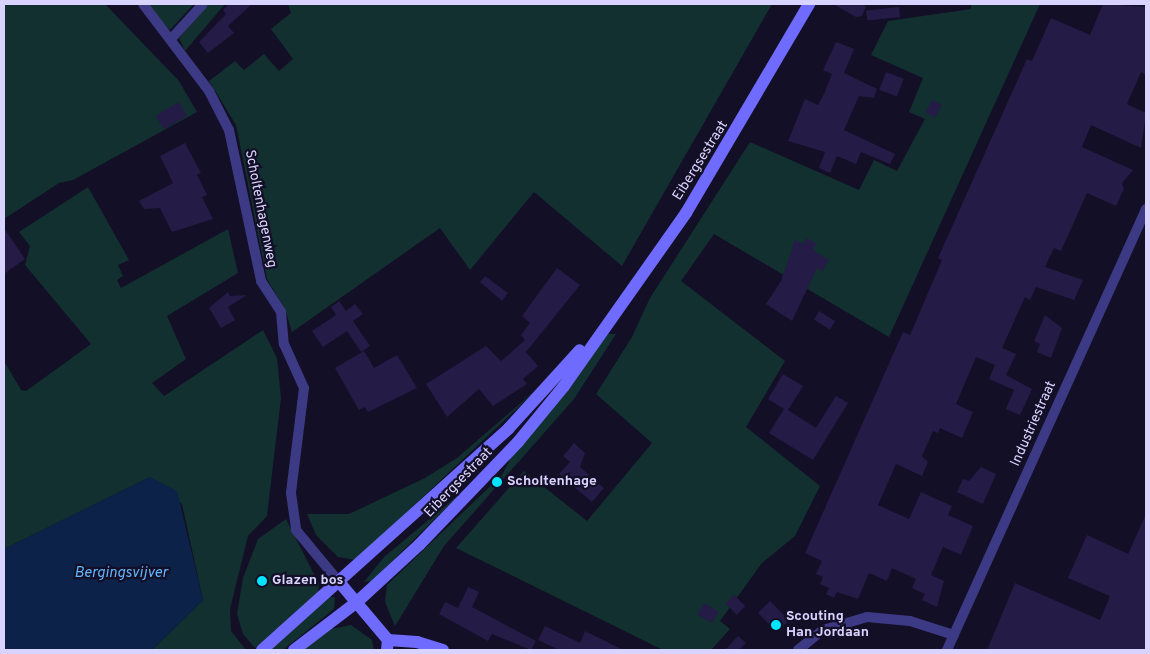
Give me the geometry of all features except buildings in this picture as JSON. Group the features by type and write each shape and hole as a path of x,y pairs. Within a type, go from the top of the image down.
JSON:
{"main road":[{"name":"Eibergsestraat","path":"294,650 357,602 419,545 518,442 564,386 604,324 686,213 809,4"},
{"name":"Eibergsestraat","path":"262,650 340,583 509,428 604,324"},
{"path":"340,583 357,602 387,645 417,642 443,650"}],"street":[{"name":"Scholtenhagenweg","path":"143,4 171,39 220,109 236,152 261,281 281,312 284,344 304,388 291,493 296,530 340,583"},
{"path":"171,39 203,4"},
{"name":"Industriestraat","path":"948,650 1146,209"},
{"path":"798,650 823,630 867,617 910,621 954,635"}],"green space":[{"path":"4,4 105,4 179,81 197,112 73,180 59,183 4,219"},
{"path":"143,4 194,4 170,30"},
{"path":"209,4 225,4 185,51 179,38"},
{"path":"288,4 772,4 622,266 534,192 470,270 440,228 292,332 285,309 267,279 236,125 209,81 235,61 244,70 264,54 279,71 293,59 271,29 291,13"},
{"path":"971,4 1040,4 889,337 714,234 681,281 785,361 746,427 820,486 795,536 762,563 720,621 730,629 711,650 663,650 456,548 524,471 587,521 652,443 596,394 632,337 650,298 750,142 859,190 874,160 897,171 925,119 909,112 923,78 871,55 888,21 971,9"},
{"path":"88,187 129,260 118,265 123,276 117,280 121,288 228,229 238,273 167,316 186,359 152,383 164,396 263,330 277,358 281,398 267,516 248,536 230,609 231,631 246,650 152,650 203,600 182,504 150,477 4,549 4,361 21,390 26,391 91,344 25,265 30,246 19,232"},
{"path":"608,334 616,334 574,399 444,546 395,626 385,602 387,585 502,475 514,452"},
{"path":"545,382 356,560 338,557 316,535 307,514 349,514 425,478 457,458"},
{"path":"462,492 372,581 364,582 384,557"},
{"path":"286,519 319,584 318,593 255,648 243,634 237,614 243,578 258,539"},
{"path":"330,597 335,597 334,609 283,650 270,650"},
{"path":"351,625 372,640 374,650 303,650 331,629"}],"water":[{"name":"Bergingsvijver","path":"150,477 177,491 203,600 152,650 4,650 4,549"}],"place":[{"name":"Scholtenhage","path":"497,482"},
{"name":"Glazen bos","path":"262,581"},
{"name":"Scouting Han Jordaan","path":"776,625"}]}
